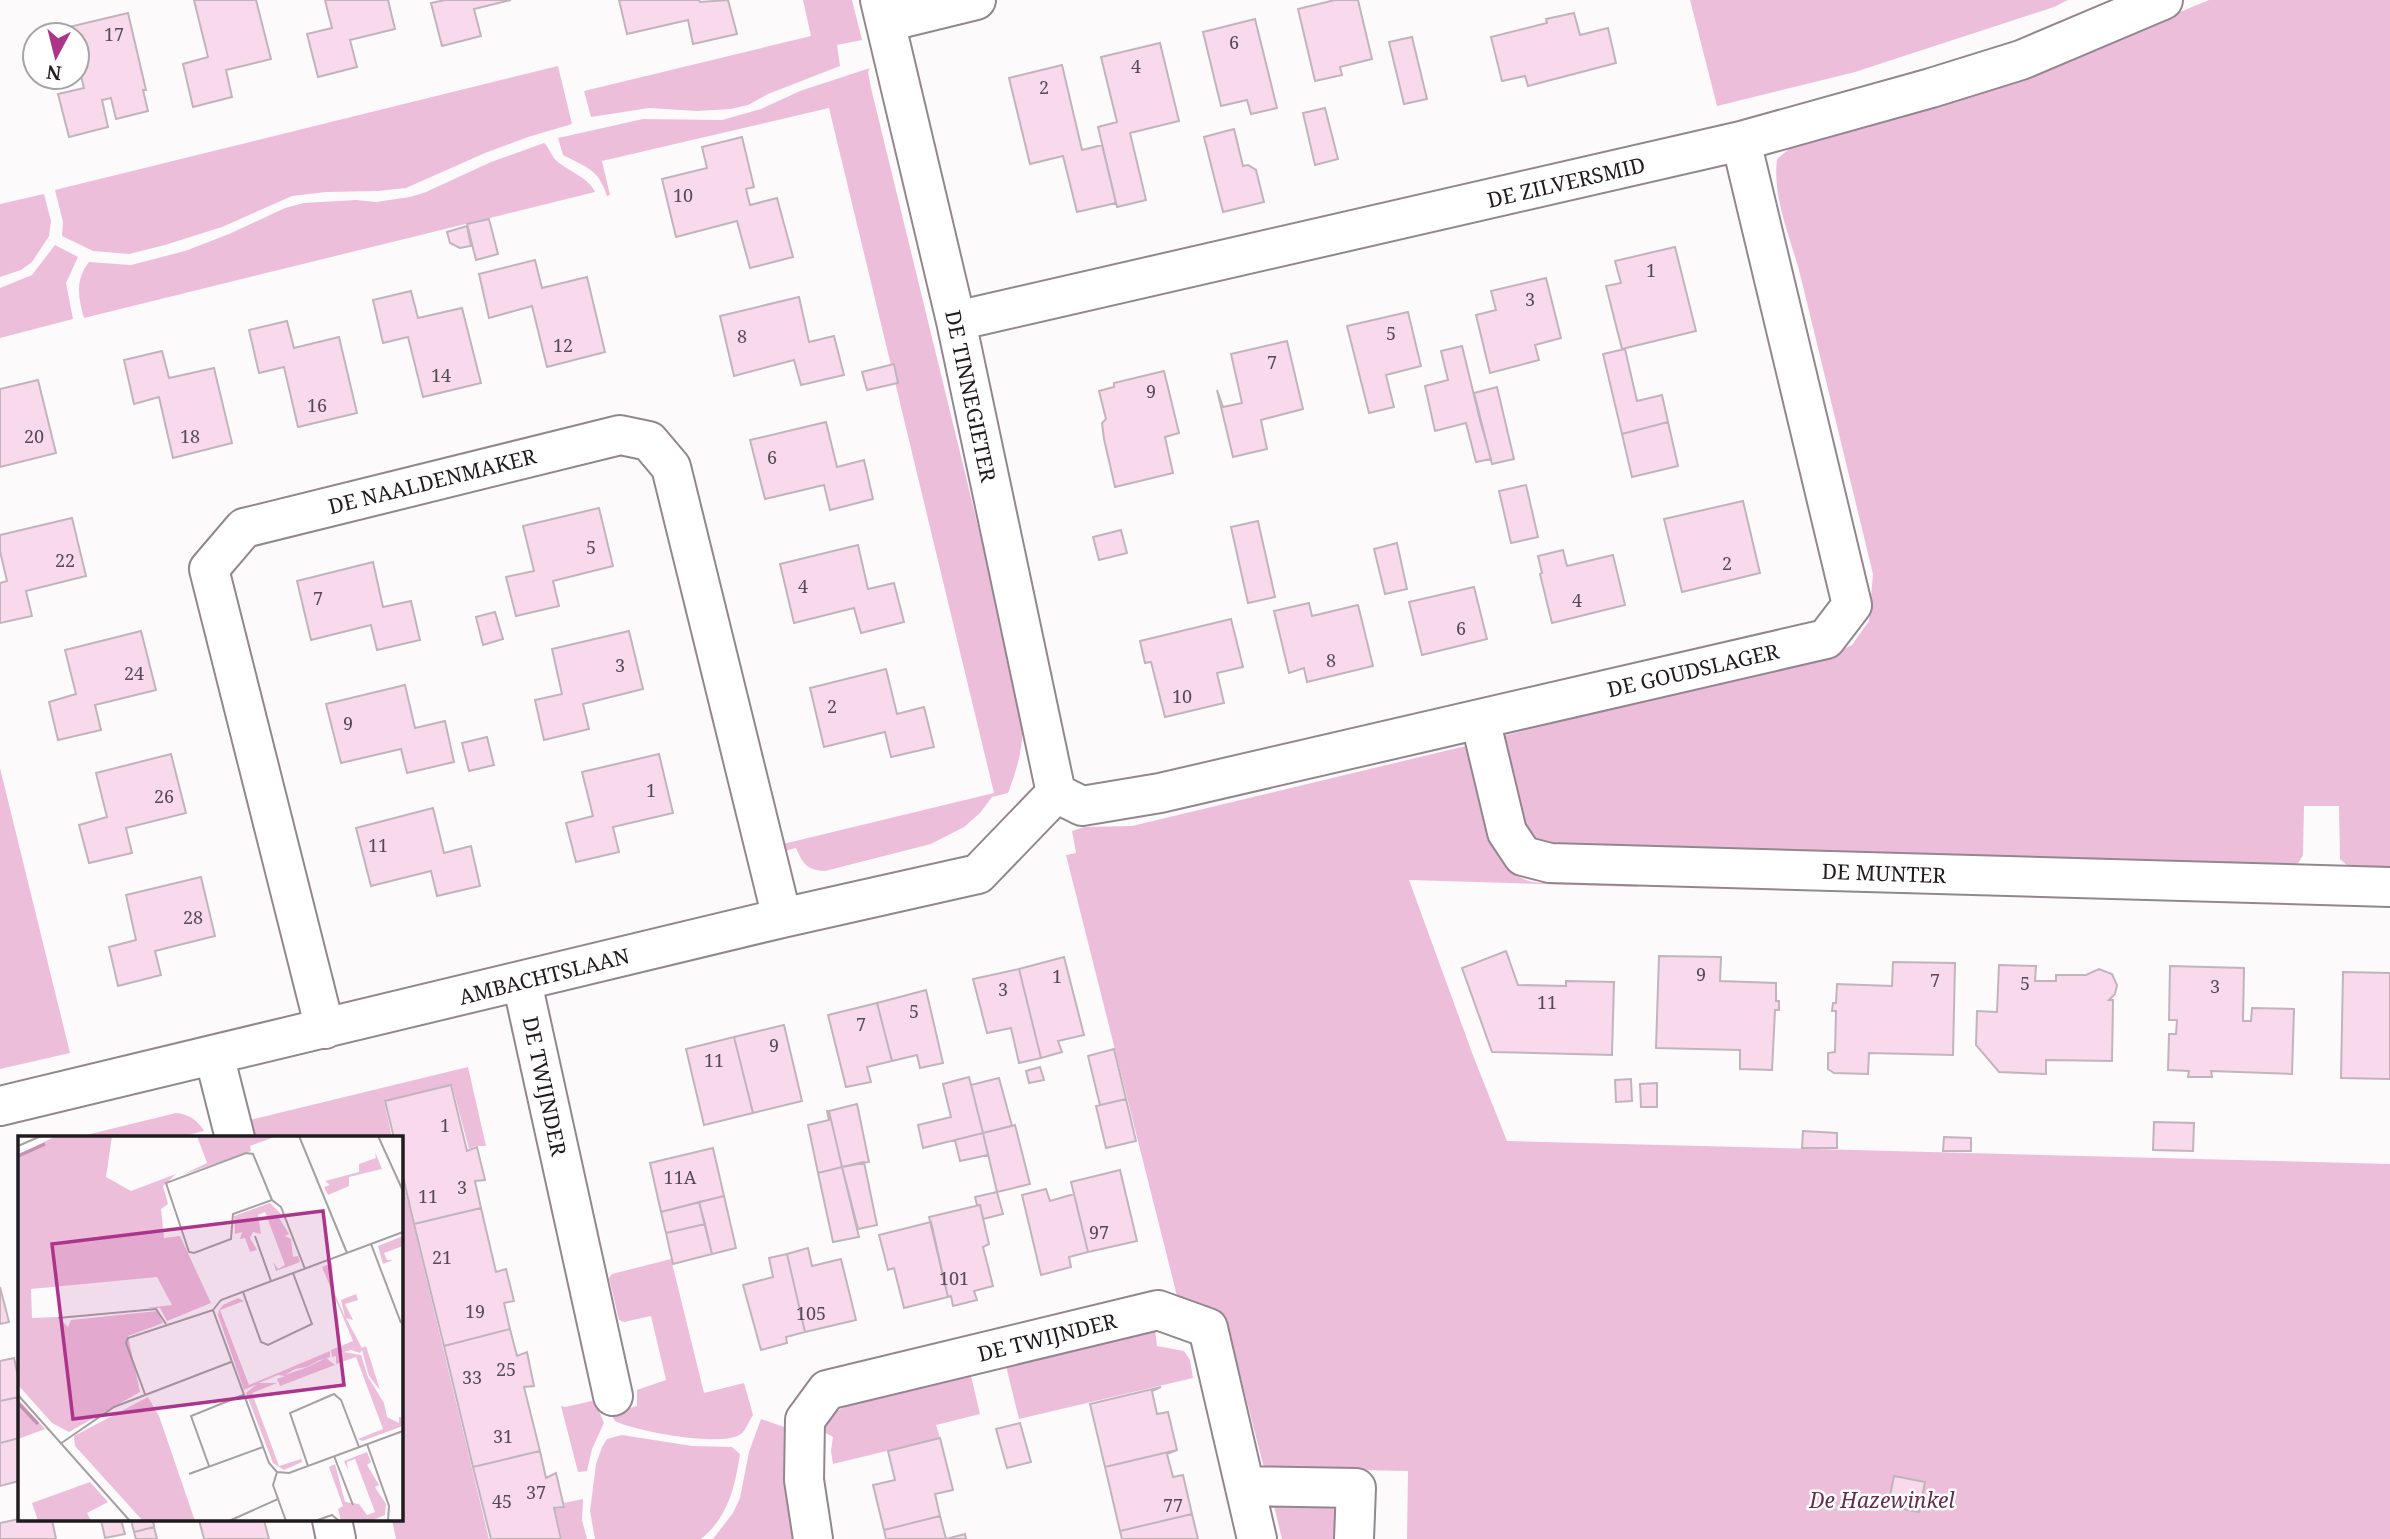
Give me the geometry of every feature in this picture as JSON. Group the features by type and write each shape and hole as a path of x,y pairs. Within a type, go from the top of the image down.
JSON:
{"street":[{"path":"883,11 976,0"},
{"name":"DE ZILVERSMID","path":"956,321 1741,141 2021,60 2163,0"},
{"name":"DE TINNEGIETER","path":"883,11 956,321 1056,793"},
{"name":"DE GOUDSLAGER","path":"1056,793 1082,806 1160,793 1826,639 1852,605 1741,141"},
{"name":"DE NAALDENMAKER","path":"325,1029 209,569 244,528 620,435 649,441 671,467 782,918"},
{"name":"DE MUNTER","path":"1480,719 1507,832 1523,856 1550,863 2390,887"},
{"name":"AMBACHTSLAAN","path":"0,1107 782,918 978,874 1056,793"},
{"name":"DE TWIJNDER","path":"522,982 613,1396"},
{"path":"214,1055 234,1136"},
{"name":"DE TWIJNDER","path":"813,1539 804,1480 805,1420 827,1390 1158,1310 1208,1328 1257,1539"},
{"path":"1245,1486 1356,1488 1354,1539"},
{"path":"332,1522 336,1539"}],"green space":[{"path":"803,0 852,0 862,40 837,45 840,66 768,94 748,105 731,109 697,111 649,108 591,117 584,91 811,36"},
{"path":"1690,0 2068,0 2054,7 1855,72 1717,106"},
{"path":"2209,0 2390,0 2390,871 2350,868 2340,859 2339,806 2304,806 2303,855 2294,866 1541,848 1526,828 1503,736 1826,657 1852,645 1869,621 1873,574 1801,278 1780,205 1777,159 1795,144 1911,115 2022,77"},
{"path":"558,66 572,124 485,153 406,188 292,196 222,227 129,254 93,251 62,236 63,222 55,190"},
{"path":"870,68 868,72 871,88 1021,702 1022,737 1019,759 1008,793 992,797 980,813 964,827 931,844 825,871 806,865 796,848 784,851 783,844 994,793 829,108 602,161 610,195 607,196 595,174 563,155 558,138 643,119 722,120 761,109 800,91"},
{"path":"544,143 556,160 584,179 595,192 84,318 79,289 81,275 89,262 131,265 185,251 285,208 304,203 356,200 376,202 410,197 491,162"},
{"path":"44,194 51,221 49,236 32,262 21,270 0,277 0,204"},
{"path":"55,245 78,257 66,283 73,319 0,338 0,288 32,275"},
{"name":"De Hazewinkel","path":"1470,745 1485,823 1501,859 1514,873 1535,882 1637,884 1638,887 1409,880 1507,1141 2390,1164 2390,1539 1407,1539 1408,1471 1264,1468 1230,1336 1204,1307 1177,1296 1066,855 1076,853 1072,831 1084,827 1132,826"},
{"path":"0,768 70,1053 0,1069"},
{"path":"468,1067 486,1146 469,1149 452,1085 384,1101 392,1136 254,1136 250,1120"},
{"path":"176,1113 192,1118 204,1131 183,1136 82,1136"},
{"path":"402,1177 489,1539 396,1539 392,1522 402,1522"},
{"path":"671,1259 704,1393 744,1383 753,1415 743,1432 731,1438 698,1439 659,1433 615,1421 610,1413 637,1406 637,1390 666,1380 651,1316 624,1322 619,1320 609,1278 612,1274"},
{"path":"1155,1330 1157,1346 1184,1351 1190,1360 1193,1378 1019,1419 1006,1366"},
{"path":"971,1376 980,1414 936,1425 940,1438 833,1464 833,1437 822,1431 828,1419 838,1410"},
{"path":"592,1401 604,1423 592,1449 587,1471 578,1472 561,1406"},
{"path":"761,1419 787,1428 784,1462 803,1539 713,1539 733,1513 740,1498 749,1452"},
{"path":"622,1435 692,1446 732,1447 740,1454 729,1501 718,1521 701,1539 595,1539 590,1511 596,1464 607,1439"},
{"path":"1272,1498 1340,1499 1339,1539 1282,1539"},
{"path":"583,1499 582,1520 587,1539 562,1539 555,1509 565,1508 564,1503"}],"building":[{"path":"194,0 256,0 271,59 226,70 232,97 193,107 183,64 208,57"},
{"path":"325,0 388,0 395,29 350,40 357,67 318,77 307,34 332,28"},
{"path":"445,0 511,0 474,9 481,36 442,46 431,3"},
{"path":"619,0 728,0 737,34 693,44 688,20 627,34"},
{"path":"1335,0 1358,0 1372,59 1340,67 1342,75 1315,81 1298,9"},
{"path":"128,13 146,90 143,90 148,111 116,119 111,98 102,100 108,127 69,137 58,94 91,91 91,22"},
{"path":"1574,13 1580,35 1608,28 1616,63 1528,86 1525,76 1502,81 1491,37 1547,23 1546,19"},
{"path":"1255,19 1277,108 1251,114 1247,100 1221,106 1203,32"},
{"path":"1412,37 1427,99 1404,104 1389,42"},
{"path":"1160,43 1179,121 1130,133 1146,200 1117,207 1098,127 1117,122 1101,57"},
{"path":"1062,65 1082,150 1102,145 1116,203 1077,212 1063,156 1030,164 1009,78"},
{"path":"1325,108 1338,159 1315,165 1303,113"},
{"path":"1234,129 1243,166 1248,165 1256,170 1264,202 1223,212 1204,137"},
{"path":"742,137 754,187 746,189 750,205 777,198 793,257 750,268 737,221 676,237 662,179 707,168 702,147"},
{"path":"489,219 498,254 476,260 467,224"},
{"path":"467,226 471,246 460,248 450,243 447,232"},
{"path":"1675,247 1696,331 1622,349 1606,286 1621,283 1615,261"},
{"path":"535,260 542,288 587,277 605,352 547,367 532,306 489,318 479,274"},
{"path":"1546,278 1561,338 1535,345 1539,360 1490,373 1476,315 1496,310 1491,291"},
{"path":"411,291 418,318 462,308 481,383 423,397 408,337 383,343 373,300"},
{"path":"799,297 809,342 834,336 844,375 801,385 794,360 734,376 720,316"},
{"path":"1408,312 1421,366 1386,375 1394,407 1369,413 1347,326"},
{"path":"287,321 294,348 339,337 357,413 298,427 284,367 259,373 249,330"},
{"path":"1287,341 1303,409 1261,420 1267,449 1233,457 1217,390 1223,407 1242,403 1231,354"},
{"path":"1462,346 1491,459 1476,462 1466,423 1435,431 1425,386 1448,380 1441,351"},
{"path":"1625,349 1637,401 1662,395 1668,422 1622,434 1603,354"},
{"path":"162,351 169,378 214,368 232,443 173,458 159,397 134,404 124,360"},
{"path":"894,364 898,383 867,390 862,372"},
{"path":"1164,371 1179,433 1165,437 1173,473 1115,487 1104,439 1102,423 1106,419 1099,391 1114,387 1114,383"},
{"path":"38,380 56,453 0,467 0,389"},
{"path":"1497,387 1514,459 1492,464 1474,393"},
{"path":"826,422 837,467 864,460 873,499 830,510 824,485 765,499 750,440"},
{"path":"1668,422 1678,466 1632,477 1622,434"},
{"path":"1526,485 1538,537 1511,543 1499,491"},
{"path":"1743,501 1760,573 1682,592 1664,519"},
{"path":"599,508 613,566 553,581 559,606 516,616 506,577 534,571 523,526"},
{"path":"72,518 86,576 26,591 32,616 0,623 0,583 7,581 0,551 0,535"},
{"path":"1258,521 1275,597 1248,603 1231,527"},
{"path":"1121,530 1127,553 1099,560 1093,537"},
{"path":"1397,543 1407,589 1385,594 1374,549"},
{"path":"858,545 868,589 894,583 904,622 861,633 854,608 794,623 780,564"},
{"path":"1563,550 1567,566 1613,555 1625,605 1552,623 1538,556"},
{"path":"373,562 383,607 411,601 420,640 377,650 371,625 311,640 297,581"},
{"path":"1474,587 1487,639 1422,655 1409,602"},
{"path":"1309,603 1312,616 1358,605 1373,666 1307,682 1304,668 1289,673 1274,611"},
{"path":"495,612 503,639 483,645 476,617"},
{"path":"1231,619 1243,667 1217,673 1224,703 1165,717 1151,662 1145,663 1140,641"},
{"path":"141,631 156,690 95,705 101,730 58,740 49,702 76,694 65,650"},
{"path":"629,631 643,689 583,704 589,729 544,740 535,700 562,694 552,649"},
{"path":"886,669 897,714 924,707 934,747 891,757 885,732 824,747 810,688"},
{"path":"405,685 415,728 445,721 454,762 407,773 401,749 341,763 326,704"},
{"path":"487,737 494,765 469,771 462,743"},
{"path":"171,754 186,813 126,828 132,853 89,863 79,825 107,817 96,773"},
{"path":"659,754 673,813 613,827 619,852 576,862 566,823 593,816 582,772"},
{"path":"433,808 444,853 471,846 480,886 437,896 431,871 371,886 356,828"},
{"path":"201,877 215,936 155,951 161,975 118,986 109,947 136,940 126,895"},
{"path":"1506,951 1518,985 1566,986 1566,981 1614,982 1612,1055 1492,1052 1462,968"},
{"path":"1659,956 1721,957 1720,981 1776,983 1779,1010 1775,1010 1772,1070 1740,1069 1740,1050 1656,1048"},
{"path":"1064,957 1084,1035 1058,1041 1062,1052 1041,1058 1019,969"},
{"path":"1893,962 1955,963 1953,1055 1869,1053 1868,1074 1834,1073 1828,1069 1828,1053 1835,1052 1836,1011 1832,1011 1833,1003 1836,1003 1837,984 1892,986"},
{"path":"1999,965 2036,966 2035,981 2056,981 2056,975 2086,975 2099,969 2112,974 2117,985 2115,994 2109,1000 2113,1000 2112,1061 2046,1060 2046,1074 1999,1072 1976,1045 1977,1011 1997,1012"},
{"path":"2170,966 2244,968 2243,1021 2251,1021 2252,1008 2294,1009 2292,1074 2211,1071 2212,1077 2188,1077 2189,1071 2168,1070 2169,1034 2176,1034 2177,1020 2169,1020"},
{"path":"1019,969 1041,1058 1019,1063 1011,1028 987,1033 973,979"},
{"path":"2343,972 2390,973 2390,1079 2341,1078"},
{"path":"926,990 943,1063 920,1068 917,1055 892,1061 877,1003"},
{"path":"877,1003 892,1061 867,1067 871,1082 846,1087 828,1015"},
{"path":"784,1025 802,1101 753,1113 734,1037"},
{"path":"734,1037 753,1113 704,1125 686,1049"},
{"path":"1114,1049 1126,1099 1100,1105 1088,1056"},
{"path":"1040,1067 1044,1080 1029,1083 1026,1071"},
{"path":"969,1077 983,1133 923,1148 918,1125 951,1117 943,1084"},
{"path":"999,1078 1012,1126 983,1133 971,1085"},
{"path":"1631,1079 1632,1101 1616,1102 1615,1080"},
{"path":"1657,1083 1657,1107 1641,1107 1640,1084"},
{"path":"451,1085 467,1151 477,1147 485,1180 475,1181 481,1208 414,1224 402,1172 402,1136 394,1136 385,1101"},
{"path":"1126,1099 1136,1141 1106,1148 1096,1106"},
{"path":"857,1104 869,1162 842,1167 829,1111"},
{"path":"827,1111 842,1167 818,1173 808,1125 829,1120"},
{"path":"2154,1122 2194,1123 2193,1151 2153,1150"},
{"path":"1015,1125 1030,1184 997,1192 983,1133"},
{"path":"1803,1131 1837,1133 1837,1148 1802,1148"},
{"path":"983,1133 988,1155 960,1161 955,1140"},
{"path":"1944,1137 1971,1138 1971,1151 1943,1151"},
{"path":"713,1148 724,1196 661,1212 650,1163"},
{"path":"864,1162 877,1225 858,1229 842,1167"},
{"path":"842,1167 859,1237 833,1242 818,1173"},
{"path":"1120,1170 1137,1241 1088,1252 1071,1182"},
{"path":"1046,1189 1050,1201 1074,1194 1088,1252 1069,1257 1071,1267 1041,1275 1022,1195"},
{"path":"997,1192 1003,1214 983,1219 975,1197"},
{"path":"724,1196 736,1248 712,1254 699,1202"},
{"path":"699,1202 705,1224 666,1233 661,1212"},
{"path":"980,1205 989,1244 983,1247 993,1286 974,1291 977,1300 953,1306 951,1296 948,1297 929,1217"},
{"path":"481,1208 496,1272 506,1269 514,1301 504,1303 510,1329 444,1346 414,1224"},
{"path":"931,1222 948,1297 904,1308 894,1268 888,1270 879,1235"},
{"path":"705,1224 712,1254 673,1264 666,1233"},
{"path":"808,1248 812,1266 841,1259 856,1320 805,1332 787,1254"},
{"path":"787,1254 805,1332 786,1337 787,1343 761,1350 743,1285 773,1277 769,1258"},
{"path":"0,1287 9,1322 0,1324"},
{"path":"510,1329 517,1356 527,1352 534,1386 524,1387 540,1451 473,1467 444,1346"},
{"path":"14,1358 18,1376 18,1397 0,1401 0,1361"},
{"path":"1161,1387 1152,1391 1157,1414 1168,1412 1177,1450 1105,1467 1090,1404"},
{"path":"18,1397 18,1438 0,1443 0,1401"},
{"path":"1020,1423 1031,1462 1007,1468 996,1429"},
{"path":"18,1438 18,1481 0,1486 0,1443"},
{"path":"940,1438 953,1490 935,1494 940,1516 884,1530 873,1485 895,1480 888,1451"},
{"path":"1177,1450 1167,1454 1173,1477 1183,1475 1192,1514 1120,1531 1105,1467"},
{"path":"540,1451 546,1478 556,1473 564,1507 554,1508 561,1539 491,1539 473,1467"},
{"path":"1894,1476 1925,1482 1919,1512 1888,1506"},
{"path":"1192,1514 1198,1539 1122,1539 1120,1531"},
{"path":"940,1516 946,1539 886,1539 884,1530"},
{"path":"18,1519 18,1522 52,1522 56,1539 0,1539 0,1523"},
{"path":"101,1522 122,1522 125,1534 105,1538"},
{"path":"132,1522 153,1522 154,1527 134,1532"},
{"path":"200,1522 265,1522 269,1539 204,1539"},
{"path":"154,1527 157,1539 136,1539 134,1532"},
{"path":"965,1534 966,1539 946,1539"}]}
